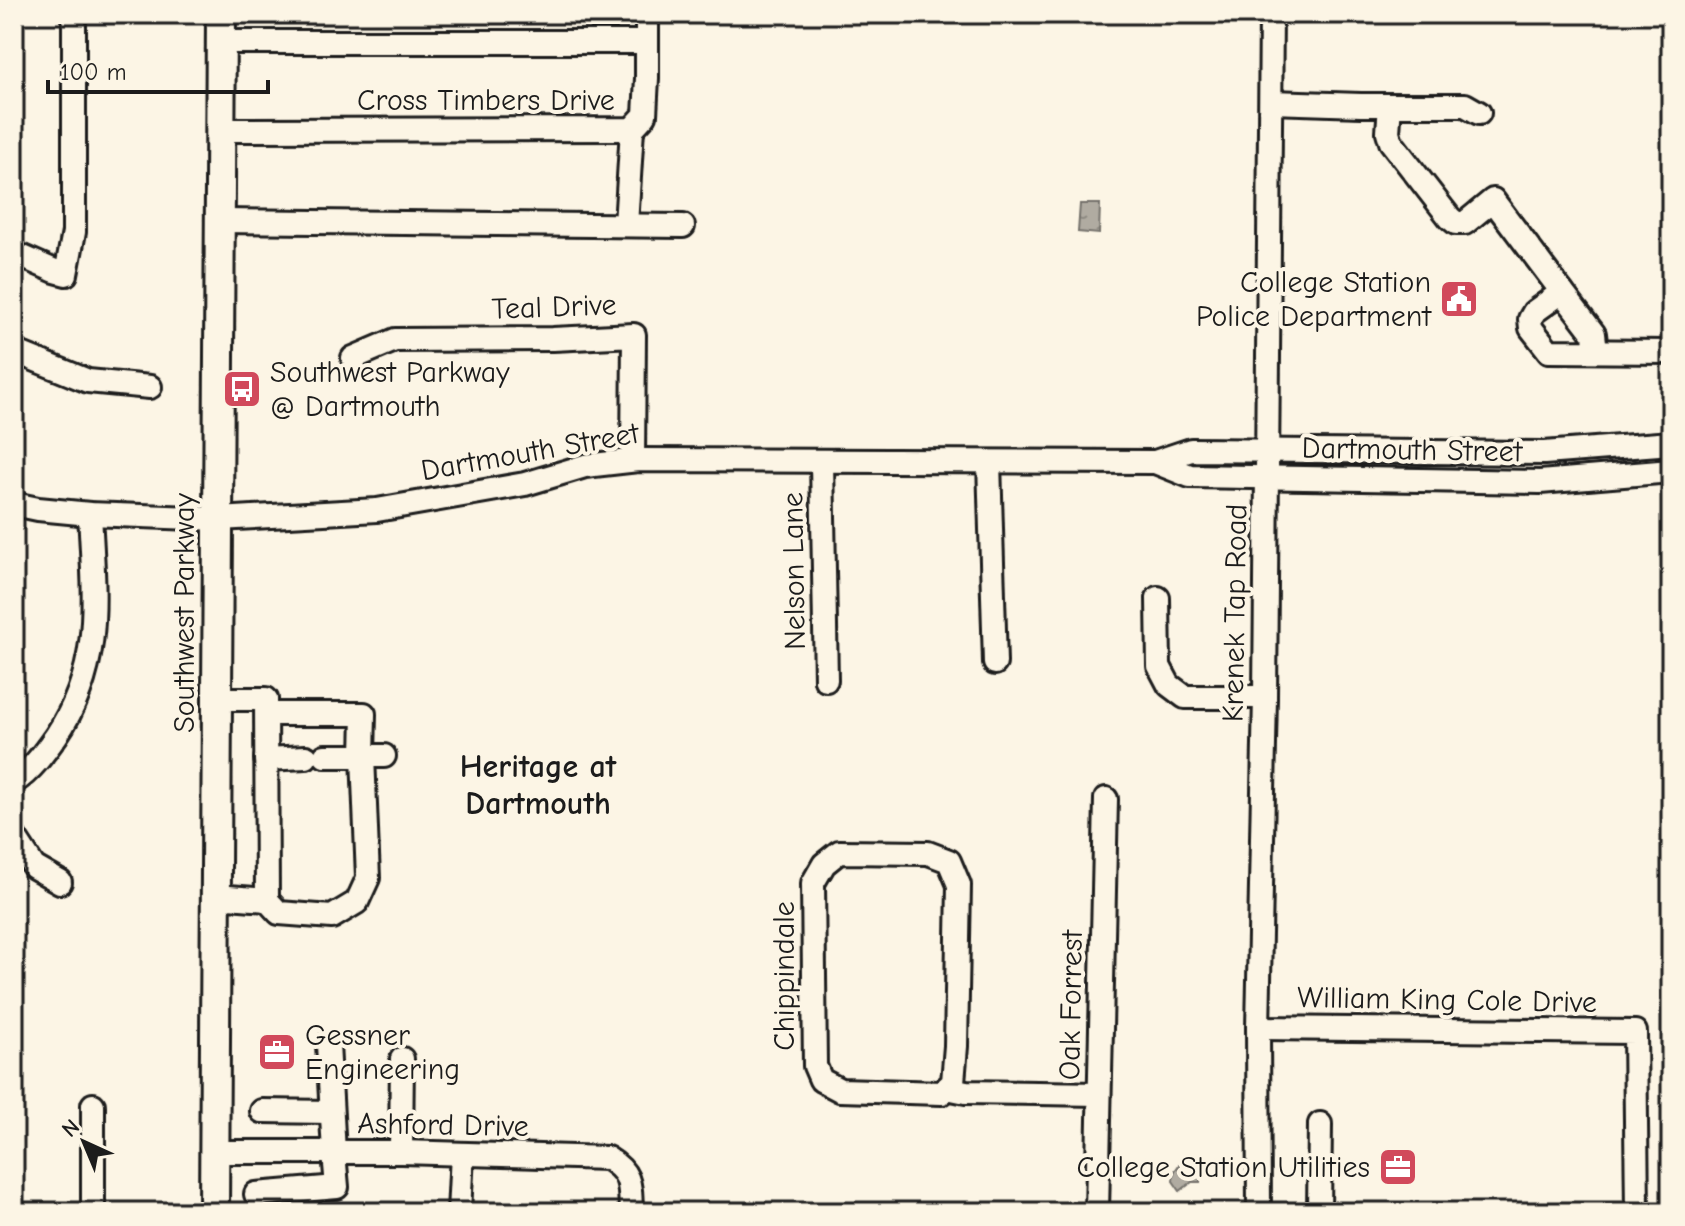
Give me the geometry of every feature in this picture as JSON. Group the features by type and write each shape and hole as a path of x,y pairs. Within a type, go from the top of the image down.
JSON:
{"main road":[{"name":"Southwest Parkway","path":"214,1212 221,28"}],"street":[{"path":"14,253 66,274 74,232 74,14"},
{"name":"Cross Timbers Drive","path":"220,130 632,129 645,115 647,14"},
{"name":"Krenek Tap Road","path":"1259,1212 1258,1028 1265,697 1271,14"},
{"path":"221,28 647,42"},
{"path":"1271,102 1465,105 1479,113"},
{"path":"1390,105 1388,132 1391,142 1450,218 1456,223 1465,223 1493,200 1594,334 1596,351"},
{"path":"626,225 632,129"},
{"path":"221,221 683,226"},
{"path":"1562,292 1534,312 1530,319 1531,328 1549,351 1671,352"},
{"name":"Teal Drive","path":"353,358 395,340 634,335 633,460"},
{"path":"14,351 88,381 150,387"},
{"name":"Dartmouth Street","path":"14,504 90,514 219,519 377,510 525,484 585,466 633,460 1155,462 1191,450 1544,453 1671,443"},
{"name":"Nelson Lane","path":"822,462 826,680"},
{"path":"989,462 995,663"},
{"name":"Dartmouth Street","path":"1155,462 1190,476 1267,478 1540,482 1671,471"},
{"path":"14,782 44,753 65,723 84,680 90,654 94,599 90,514"},
{"path":"1158,598 1159,666 1169,685 1185,697 1265,697"},
{"path":"218,699 266,699 267,900 279,913 332,917 357,902 368,878 374,756 364,714 267,714"},
{"path":"266,759 374,756"},
{"name":"Oak Forrest","path":"1097,1212 1106,799"},
{"path":"14,836 34,867 60,882"},
{"name":"Chippindale","path":"839,852 928,853 949,861 959,885 956,1046 953,1082 947,1088 942,1093 840,1090 821,1080 815,1066 813,883 824,864 839,852"},
{"path":"216,896 267,900"},
{"name":"William King Cole Drive","path":"1258,1028 1635,1032 1637,1212"},
{"path":"256,1194 337,1187 328,1044"},
{"path":"401,1152 402,1059"},
{"name":"Chippindale","path":"947,1088 966,1092 1099,1094"},
{"path":"93,1105 93,1212"},
{"path":"262,1111 331,1112"},
{"path":"1319,1212 1320,1124"},
{"name":"Ashford Drive","path":"215,1152 401,1152 607,1158 622,1168 630,1184 631,1212"},
{"path":"459,1212 462,1154"}],"water":[{"path":"1080,204 1100,204 1099,234 1078,232"},
{"path":"1179,1165 1191,1174 1200,1174 1200,1182 1192,1182 1180,1191 1173,1181"}],"place":[{"name":"College Station Police Department","path":"1459,299"},
{"name":"Southwest Parkway @ Dartmouth","path":"242,389"},
{"name":"Gessner Engineering","path":"277,1052"},
{"name":"College Station Utilities","path":"1398,1167"}],"district":[{"name":"Heritage at Dartmouth","path":"538,784"}]}
